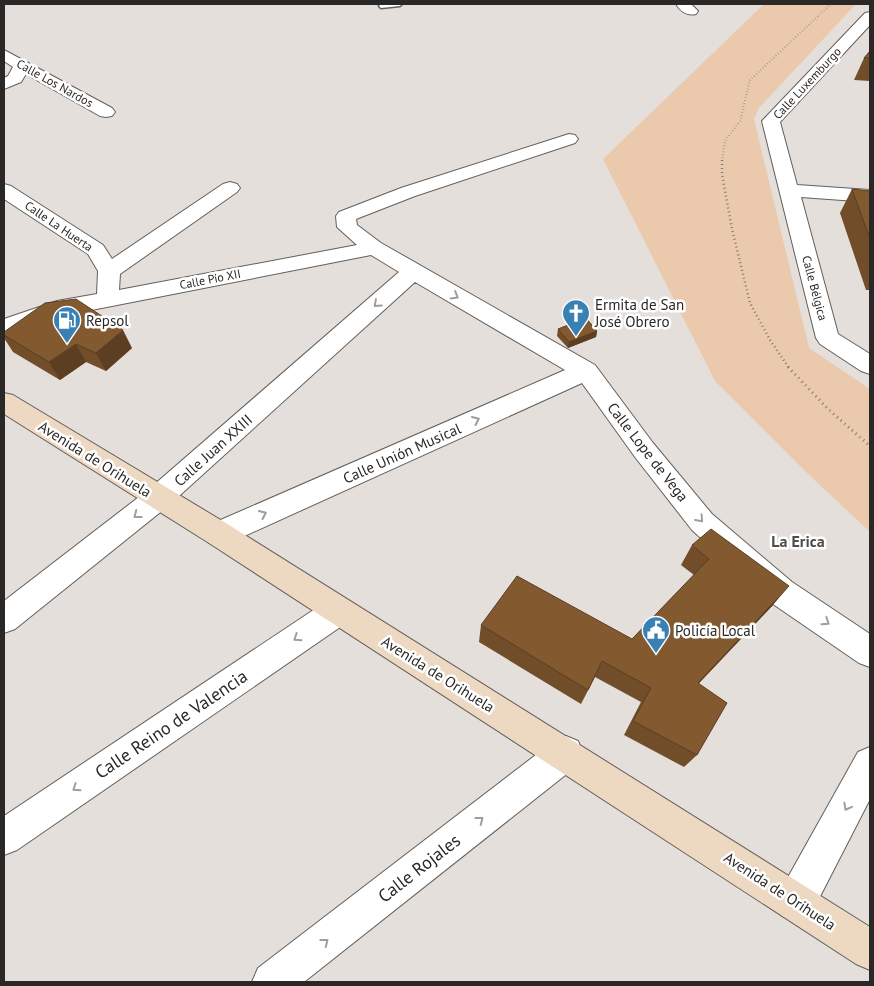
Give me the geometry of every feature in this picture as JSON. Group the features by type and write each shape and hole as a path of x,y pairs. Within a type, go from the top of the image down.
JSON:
{"main road":[{"name":"Avenida de Orihuela","path":"4,402 219,534 870,950"}],"street":[{"name":"Calle Luxemburgo","path":"789,190 771,121 870,16"},
{"name":"Calle Los Nardos","path":"4,55 106,112"},
{"path":"4,84 15,79 22,65"},
{"path":"414,272 374,248 347,227 346,216 408,192 570,138"},
{"path":"108,299 109,271 230,188"},
{"name":"Calle La Huerta","path":"4,190 96,250 109,271"},
{"path":"789,190 870,196"},
{"name":"Calle Bélgica","path":"789,190 828,338 870,365"},
{"name":"Calle Pío XII","path":"4,327 57,308 374,248"},
{"name":"Calle Lope de Vega","path":"414,272 586,371 644,450 702,522 781,592 870,652"},
{"name":"Calle Juan XXIII","path":"4,619 158,498 414,272"},
{"name":"Calle Unión Musical","path":"219,534 586,371"},
{"name":"Calle Reino de Valencia","path":"4,837 338,611"},
{"name":"Calle Rojales","path":"292,977 566,754"},
{"path":"796,902 870,764"}],"shaded area":[{"path":"764,4 856,4 759,108 754,119 809,348 870,389 870,532 807,473 715,381 603,159"}],"building":[{"path":"870,51 870,58 864,58"},
{"path":"852,189 870,191 870,239"},
{"path":"76,299 123,330 96,353 76,344 49,362 4,335 4,332 45,303"},
{"path":"586,318 597,331 569,342 558,329"},
{"path":"711,529 789,586 698,683 727,703 697,755 633,721 651,688 602,661 588,690 481,625 517,576 632,639 709,559 692,545"}],"place":[{"name":"Ermita de San José Obrero","path":"576,337"},
{"name":"Repsol","path":"67,344"},
{"name":"Policía Local","path":"656,654"}],"district":[{"name":"La Erica","path":"798,541"}]}
